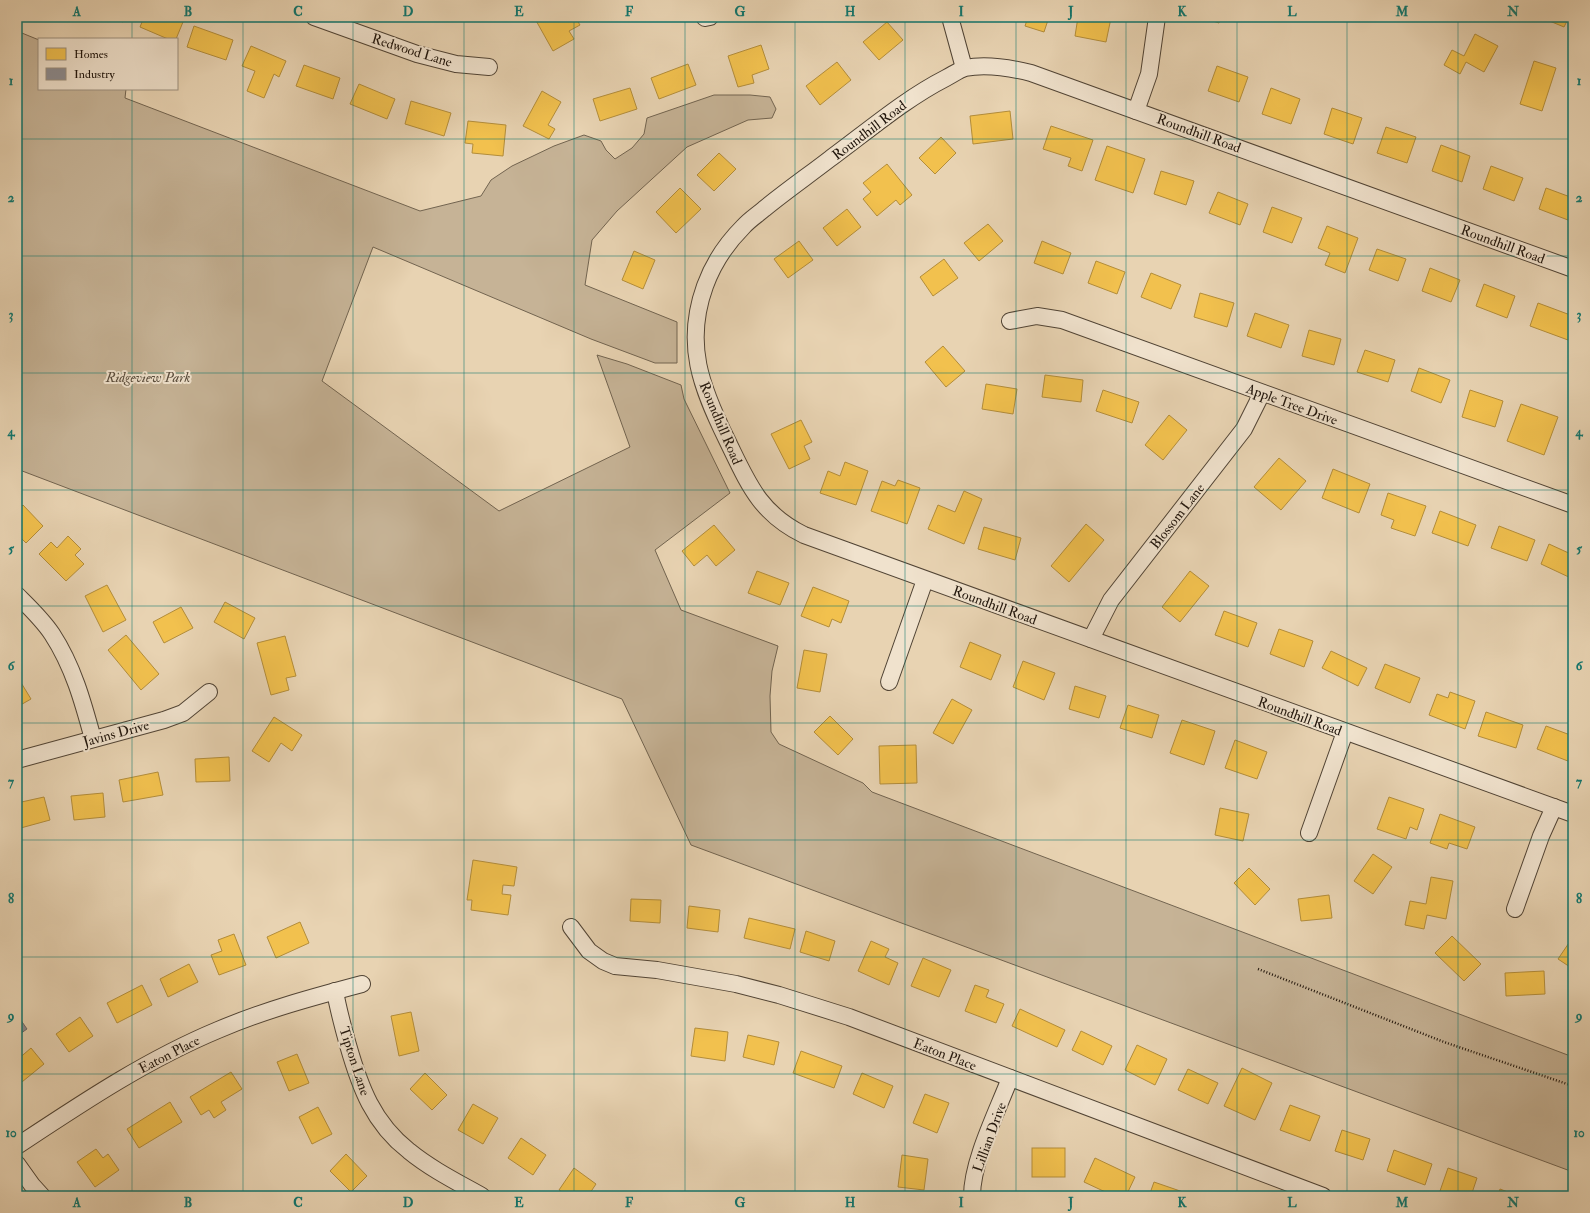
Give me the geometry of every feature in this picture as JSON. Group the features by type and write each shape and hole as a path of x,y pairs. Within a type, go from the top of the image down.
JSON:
{"street":[{"name":"Redwood Lane","path":"314,17 417,54 456,64 489,67"},
{"path":"950,17 964,68"},
{"path":"1136,111 1149,74 1157,17"},
{"name":"Roundhill Road","path":"1573,269 1016,69 1000,67 964,68 923,90 744,225 724,250 710,273 700,302 696,331 697,362 713,411 748,485 765,507 792,529 804,535 925,580 1573,814"},
{"name":"Apple Tree Drive","path":"1010,321 1037,316 1062,320 1573,505"},
{"name":"Blossom Lane","path":"1091,640 1111,600 1244,429 1262,393"},
{"path":"889,682 925,580"},
{"path":"17,595 51,632 64,653 73,673 93,739"},
{"name":"Javins Drive","path":"17,760 164,720 183,713 209,692"},
{"path":"1309,833 1345,732"},
{"path":"1515,909 1541,836 1554,807"},
{"name":"Eaton Place","path":"571,927 589,951 603,961 615,966 705,977 779,995 849,1017 1323,1196"},
{"name":"Eaton Place","path":"17,1146 104,1089 172,1050 248,1018 284,1005 362,984"},
{"name":"Tipton Lane","path":"335,991 338,1010 360,1085 375,1114 394,1138 408,1151 426,1164 482,1196"},
{"name":"Lillian Drive","path":"972,1196 974,1178 979,1157 1010,1078"},
{"path":"17,1164 42,1196"}],"path":[{"path":"1258,969 1444,1042 1573,1086"}],"green space":[{"name":"Ridgeview Park","path":"17,31 38,40 38,90 126,90 125,98 420,211 481,196 491,180 512,166 554,146 584,135 601,141 606,150 615,159 632,148 644,134 647,118 714,95 750,95 770,97 776,109 772,118 748,120 687,147 617,211 592,240 585,285 677,322 677,363 655,363 591,339 373,247 322,381 499,511 630,447 597,355 627,364 681,385 684,399 730,493 655,550 681,610 778,646 772,671 770,696 771,732 779,744 863,783 872,792 1573,1057 1573,1172 691,845 622,699 17,469"}],"building: Homes":[{"path":"109,17 124,17 123,22"},
{"path":"144,17 170,17 183,22 176,38 166,38 140,27"},
{"path":"478,17 498,17 498,20"},
{"path":"534,17 575,17 580,25 569,31 574,39 553,51"},
{"path":"1028,17 1049,17 1044,32 1025,26"},
{"path":"1078,17 1111,18 1106,42 1075,36"},
{"path":"1200,17 1221,17 1219,23"},
{"path":"1540,17 1573,17 1573,21 1568,19 1564,27"},
{"path":"887,22 903,40 879,60 863,42"},
{"path":"194,26 233,40 226,60 187,47"},
{"path":"1475,34 1498,46 1484,72 1466,62 1460,74 1444,65 1452,50 1464,56"},
{"path":"761,45 769,69 752,75 754,83 738,87 728,56"},
{"path":"251,46 286,61 279,77 274,74 264,98 247,91 255,71 242,66"},
{"path":"1534,61 1556,68 1542,111 1520,104"},
{"path":"837,62 851,80 820,105 806,86"},
{"path":"688,64 696,85 659,99 651,78"},
{"path":"304,65 340,78 333,99 296,86"},
{"path":"1217,66 1248,77 1239,102 1208,91"},
{"path":"359,84 395,99 387,119 350,104"},
{"path":"630,88 637,109 600,121 593,99"},
{"path":"1271,88 1300,99 1291,124 1262,114"},
{"path":"542,91 561,102 548,125 555,129 549,139 523,126"},
{"path":"411,101 451,113 444,136 405,124"},
{"path":"1332,108 1362,118 1353,144 1324,134"},
{"path":"1010,111 1013,139 973,144 970,116"},
{"path":"468,121 506,125 503,156 472,153 473,144 465,143"},
{"path":"1051,126 1093,140 1082,171 1068,166 1071,158 1043,149"},
{"path":"1386,127 1416,137 1407,163 1377,153"},
{"path":"941,137 956,153 935,174 919,158"},
{"path":"1441,145 1470,156 1462,182 1432,171"},
{"path":"1107,146 1145,159 1133,193 1095,180"},
{"path":"719,153 736,169 714,191 697,175"},
{"path":"887,164 912,195 900,205 896,200 877,216 863,199 871,192 863,183"},
{"path":"1491,166 1523,178 1514,201 1483,189"},
{"path":"1161,171 1194,181 1186,205 1154,194"},
{"path":"680,188 701,209 676,233 656,212"},
{"path":"1546,188 1573,198 1573,207 1568,220 1539,209"},
{"path":"1218,192 1248,204 1240,225 1209,213"},
{"path":"1272,207 1302,218 1292,243 1263,232"},
{"path":"847,209 861,227 837,246 823,228"},
{"path":"988,224 1003,241 979,261 964,243"},
{"path":"1327,226 1358,238 1345,273 1325,265 1330,253 1318,248"},
{"path":"799,241 813,260 788,278 774,259"},
{"path":"1042,241 1071,253 1063,274 1034,263"},
{"path":"1377,249 1406,259 1398,281 1369,270"},
{"path":"634,251 655,260 643,289 622,280"},
{"path":"944,259 958,278 933,296 920,277"},
{"path":"1096,261 1125,272 1117,294 1088,283"},
{"path":"1430,268 1460,280 1451,302 1422,291"},
{"path":"1151,273 1181,285 1171,309 1141,297"},
{"path":"1484,284 1515,296 1507,318 1476,306"},
{"path":"1200,293 1234,303 1227,327 1194,317"},
{"path":"1538,303 1573,316 1573,326 1568,340 1530,326"},
{"path":"1255,313 1289,325 1281,348 1247,336"},
{"path":"1309,330 1341,339 1334,365 1302,356"},
{"path":"943,346 965,371 946,387 925,362"},
{"path":"1365,350 1395,360 1388,382 1357,372"},
{"path":"1419,368 1450,380 1441,403 1411,391"},
{"path":"1045,375 1083,380 1081,402 1042,397"},
{"path":"986,384 1017,389 1013,414 982,409"},
{"path":"1103,390 1139,402 1132,423 1096,411"},
{"path":"1470,390 1503,401 1495,427 1462,417"},
{"path":"1521,404 1558,417 1544,455 1507,441"},
{"path":"1169,415 1187,430 1163,460 1145,445"},
{"path":"801,420 812,442 804,446 810,459 789,469 771,434"},
{"path":"1573,440 1573,451 1569,449"},
{"path":"1279,458 1306,481 1281,510 1254,487"},
{"path":"845,462 868,471 856,505 820,493 828,471 840,476"},
{"path":"1333,469 1370,484 1359,513 1322,498"},
{"path":"898,480 920,488 907,524 871,511 882,481 895,486"},
{"path":"964,491 982,499 964,544 928,529 938,505 955,512"},
{"path":"1388,493 1426,506 1415,536 1391,528 1394,520 1381,515"},
{"path":"23,505 43,526 26,543 17,534 17,511"},
{"path":"1440,511 1476,525 1468,546 1432,533"},
{"path":"1086,524 1104,540 1069,582 1051,566"},
{"path":"714,525 735,550 716,566 707,555 694,566 682,551"},
{"path":"1499,526 1535,540 1527,561 1491,548"},
{"path":"984,527 1021,538 1015,560 978,549"},
{"path":"68,536 81,549 75,555 84,564 66,581 39,554 51,542 57,548"},
{"path":"1549,544 1573,555 1573,579 1541,564"},
{"path":"757,571 789,583 780,605 748,593"},
{"path":"1190,571 1209,586 1180,622 1162,607"},
{"path":"107,585 126,620 103,632 85,596"},
{"path":"813,587 849,601 841,623 832,619 829,627 801,616"},
{"path":"225,602 255,618 244,639 214,622"},
{"path":"181,607 193,628 164,643 153,622"},
{"path":"1224,611 1257,623 1248,647 1215,635"},
{"path":"1279,629 1313,641 1304,667 1270,654"},
{"path":"126,635 159,674 141,690 108,650"},
{"path":"285,636 296,676 286,678 289,690 271,695 257,643"},
{"path":"970,642 1001,655 991,680 960,667"},
{"path":"804,650 827,654 820,692 797,688"},
{"path":"1331,651 1367,668 1358,686 1322,668"},
{"path":"1023,661 1055,673 1044,700 1013,687"},
{"path":"1385,664 1420,678 1410,703 1375,688"},
{"path":"17,676 31,699 17,707"},
{"path":"1075,686 1106,696 1099,718 1069,709"},
{"path":"1450,692 1475,701 1465,729 1429,715 1437,694 1448,698"},
{"path":"952,699 972,710 953,744 933,733"},
{"path":"1128,705 1159,715 1152,738 1120,728"},
{"path":"1486,712 1523,725 1516,748 1478,736"},
{"path":"830,716 853,739 838,755 814,732"},
{"path":"274,717 302,735 292,751 281,743 269,762 252,751"},
{"path":"1182,720 1215,731 1204,765 1170,753"},
{"path":"1546,726 1573,736 1573,763 1537,749"},
{"path":"1235,740 1267,752 1257,779 1225,768"},
{"path":"916,745 917,783 880,784 879,746"},
{"path":"229,757 230,781 196,782 195,759"},
{"path":"158,772 163,795 123,802 119,780"},
{"path":"103,793 105,817 74,820 71,796"},
{"path":"44,797 50,820 17,829 17,803"},
{"path":"1389,797 1424,809 1417,830 1410,827 1406,839 1377,829"},
{"path":"1220,808 1249,814 1243,841 1215,835"},
{"path":"1440,814 1475,827 1467,849 1449,843 1447,849 1430,843"},
{"path":"1373,854 1392,867 1373,894 1354,881"},
{"path":"473,860 517,867 514,886 503,885 502,894 511,895 508,915 471,910 472,900 467,900"},
{"path":"1249,868 1270,889 1255,905 1234,883"},
{"path":"1431,877 1453,881 1446,919 1427,915 1424,929 1405,925 1410,901 1426,904"},
{"path":"1329,895 1332,918 1301,921 1298,899"},
{"path":"631,899 661,900 660,923 630,921"},
{"path":"689,906 720,910 718,932 687,928"},
{"path":"749,918 795,929 790,949 744,938"},
{"path":"300,922 309,943 276,958 267,937"},
{"path":"806,931 835,941 829,961 800,952"},
{"path":"234,934 246,965 219,975 211,955 222,951 218,940"},
{"path":"1452,936 1481,964 1464,981 1435,953"},
{"path":"1573,937 1573,969 1558,959"},
{"path":"871,941 889,949 885,957 898,963 889,985 858,971"},
{"path":"923,958 951,970 939,997 911,986"},
{"path":"189,964 198,982 168,997 160,979"},
{"path":"1544,971 1545,994 1506,996 1505,973"},
{"path":"142,985 152,1005 117,1023 107,1003"},
{"path":"975,985 989,990 986,997 1004,1004 996,1023 965,1011"},
{"path":"1020,1009 1065,1030 1057,1047 1012,1026"},
{"path":"411,1012 419,1051 399,1056 391,1016"},
{"path":"80,1017 93,1036 69,1052 56,1034"},
{"path":"695,1028 728,1032 725,1061 691,1056"},
{"path":"1081,1031 1112,1046 1103,1065 1072,1050"},
{"path":"748,1035 779,1042 774,1065 743,1057"},
{"path":"1137,1045 1167,1059 1155,1085 1125,1070"},
{"path":"31,1048 44,1064 17,1086 17,1060"},
{"path":"801,1051 842,1066 834,1088 793,1073"},
{"path":"297,1054 309,1083 289,1091 277,1062"},
{"path":"1242,1068 1272,1083 1255,1120 1224,1106"},
{"path":"1188,1069 1218,1083 1208,1104 1178,1090"},
{"path":"231,1072 242,1089 221,1102 226,1110 214,1118 209,1110 201,1115 190,1097"},
{"path":"425,1073 447,1095 432,1110 410,1089"},
{"path":"862,1073 893,1086 884,1108 853,1094"},
{"path":"925,1094 949,1103 937,1133 913,1123"},
{"path":"170,1102 182,1122 139,1148 127,1129"},
{"path":"473,1104 498,1118 483,1144 458,1130"},
{"path":"1290,1105 1320,1116 1310,1141 1280,1130"},
{"path":"318,1107 332,1134 312,1144 299,1117"},
{"path":"1342,1130 1370,1139 1363,1160 1335,1151"},
{"path":"521,1138 546,1155 533,1175 508,1158"},
{"path":"1032,1148 1065,1148 1065,1177 1032,1177"},
{"path":"96,1149 103,1158 108,1154 119,1170 95,1187 77,1162"},
{"path":"1394,1150 1432,1164 1425,1185 1387,1171"},
{"path":"346,1154 367,1176 351,1192 330,1171"},
{"path":"902,1155 928,1159 924,1190 898,1187"},
{"path":"1095,1158 1135,1177 1126,1196 1114,1196 1084,1182"},
{"path":"574,1168 596,1184 588,1196 568,1196 559,1190"},
{"path":"1448,1168 1477,1178 1471,1196 1456,1196 1440,1191"},
{"path":"1154,1182 1186,1193 1185,1196 1149,1196"},
{"path":"1500,1189 1518,1196 1498,1196"},
{"path":"130,1191 136,1196 126,1196"}],"building: Industry":[{"path":"17,1016 27,1029 17,1036"}]}
